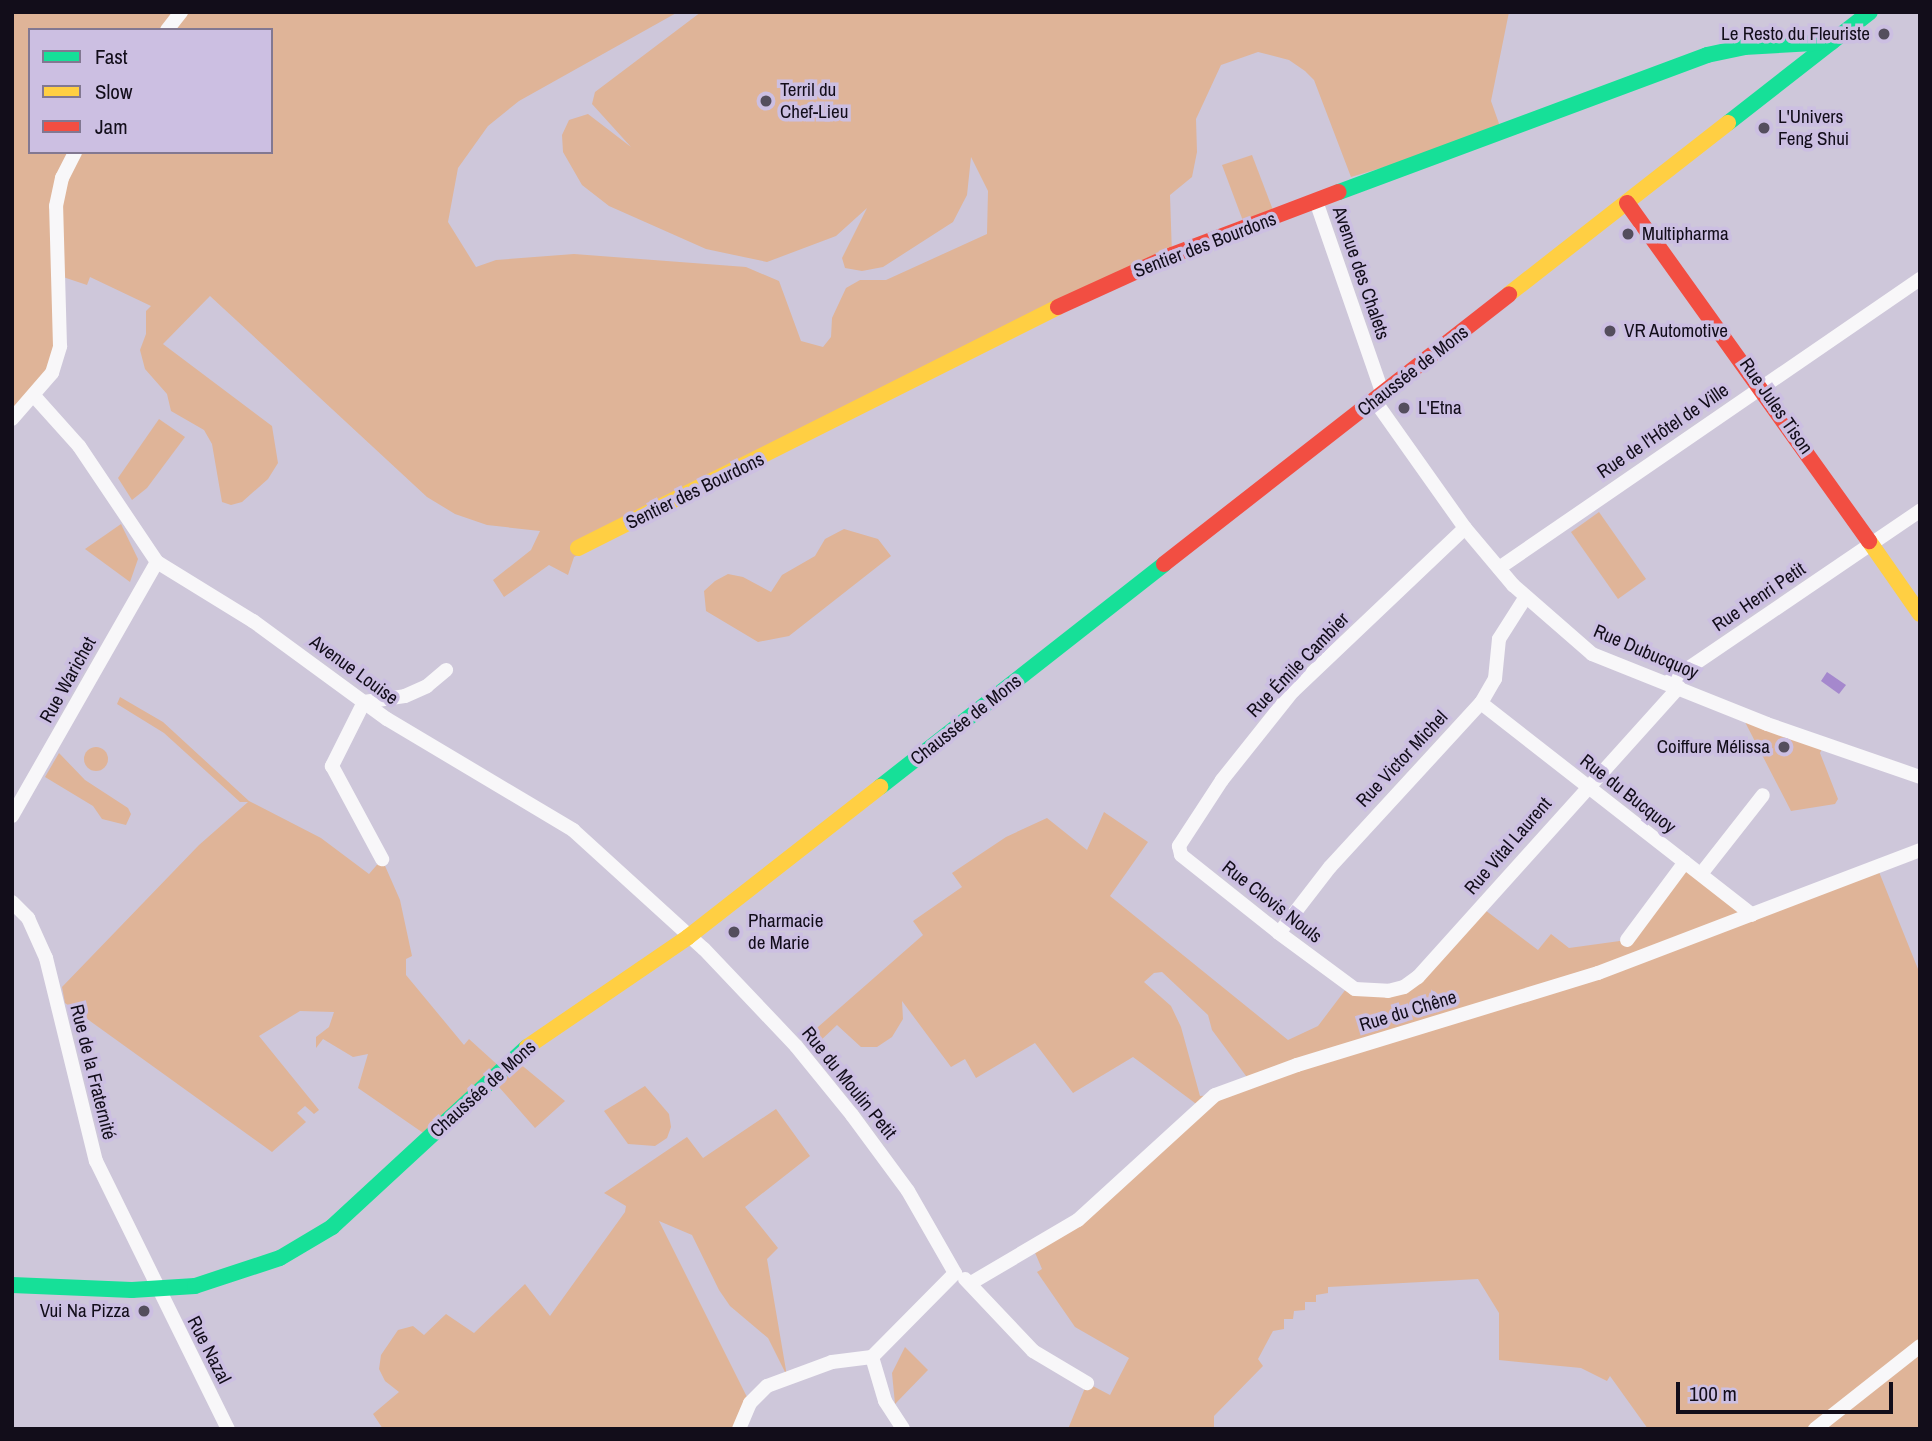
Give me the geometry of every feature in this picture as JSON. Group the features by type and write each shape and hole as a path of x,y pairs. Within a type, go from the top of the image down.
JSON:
{"main road":[{"name":"Chaussée de Mons","path":"12,1285 156,1290 220,1281 280,1258 323,1233 372,1193 520,1053 688,937 1870,12"},
{"name":"Sentier des Bourdons","path":"578,548 1041,314 1172,255 1317,204 1707,55 1744,47 1832,42"},
{"name":"Rue Jules Tison","path":"1627,203 1762,386 1920,614"}],"street":[{"path":"169,28 181,12"},
{"path":"12,419 35,397 52,373 62,329 56,206 62,178 74,154"},
{"name":"Avenue des Chalets","path":"1317,204 1379,398"},
{"name":"Rue de l'Hôtel de Ville","path":"1499,568 1920,278"},
{"name":"Avenue Louise","path":"35,397 88,457 157,562 243,614 364,702 573,830 688,937"},
{"name":"Rue Dubucquoy","path":"1379,398 1465,528 1525,598 1592,654 1767,724 1920,777"},
{"name":"Rue Henri Petit","path":"1674,685 1872,542 1920,511"},
{"name":"Rue Émile Cambier","path":"1179,846 1222,780 1293,691 1465,528"},
{"name":"Rue Warichet","path":"12,816 157,562"},
{"name":"Rue Victor Michel","path":"1279,933 1330,867 1481,703 1495,679 1499,639 1525,598"},
{"path":"382,859 332,766 364,702 405,696 437,680 446,670"},
{"name":"Rue Vital Laurent","path":"1349,985 1388,991 1419,977 1674,685"},
{"name":"Rue du Bucquoy","path":"1481,703 1752,915"},
{"path":"1701,874 1763,795"},
{"name":"Rue Clovis Nouls","path":"1179,846 1181,855 1349,985"},
{"name":"Rue du Chêne","path":"971,1283 1078,1220 1215,1096 1297,1065 1598,973 1920,850"},
{"path":"1627,940 1685,862"},
{"name":"Rue de la Fraternité","path":"12,902 28,918 46,958 88,1138 156,1290"},
{"name":"Rue du Moulin Petit","path":"688,937 794,1044 852,1115 908,1191 955,1273"},
{"path":"738,1429 750,1403 767,1386 832,1362 872,1357 955,1273 971,1283 1033,1350 1087,1382"},
{"name":"Rue Nazal","path":"156,1290 228,1429"},
{"path":"1815,1429 1920,1346"},
{"path":"872,1357 885,1401 903,1429"}],"shaded area":[{"path":"12,12 678,12 519,101 488,126 458,168 448,222 476,267 496,260 574,254 746,267 779,281 801,341 823,347 831,337 832,318 846,288 860,280 886,280 987,234 988,191 971,157 967,195 953,222 883,267 862,271 845,268 842,258 867,208 836,236 767,262 706,249 609,206 582,185 563,152 562,135 569,120 588,114 631,147 592,104 595,92 701,12 1509,12 1491,101 1502,132 1351,177 1314,80 1305,71 1289,60 1258,52 1221,65 1196,119 1197,152 1192,177 1170,195 1172,255 574,557 568,575 549,565 504,597 493,580 531,550 540,531 487,525 455,514 427,497 210,296 163,344 272,426 278,463 268,479 242,502 231,505 222,502 212,444 204,430 171,411 167,394 145,369 140,350 146,334 146,311 151,306 90,277 87,285 60,276 54,368 12,419"},
{"path":"1252,155 1276,218 1246,229 1222,165"},
{"path":"159,419 185,437 147,488 132,500 118,478"},
{"path":"1599,512 1646,579 1618,599 1571,532"},
{"path":"121,524 138,559 130,582 85,549"},
{"path":"844,529 878,539 891,556 789,636 758,642 706,611 704,591 715,581 728,574 743,577 771,592 782,575 815,556 825,539"},
{"path":"1827,672 1846,685 1839,694 1821,681"},
{"path":"120,697 163,722 249,801 321,838 369,874 382,859 400,900 412,956 406,959 406,975 464,1045 469,1039 501,1068 513,1058 565,1101 535,1128 491,1078 429,1137 358,1088 368,1054 353,1057 323,1039 316,1048 316,1037 329,1027 334,1012 300,1011 259,1036 319,1110 314,1114 305,1106 297,1113 306,1122 272,1152 65,1003 62,987 199,845 248,802 240,802 164,733 117,704"},
{"path":"1745,722 1824,745 1820,753 1838,799 1835,804 1791,811"},
{"path":"91,747 101,747 108,754 108,764 101,771 91,771 84,764 84,754"},
{"path":"59,753 85,780 128,808 131,814 126,825 102,819 93,806 45,777"},
{"path":"1104,812 1148,842 1110,896 1288,1040 1318,1026 1349,985 1397,989 1481,907 1538,950 1551,934 1569,948 1627,940 1685,862 1752,915 1877,867 1920,974 1920,1429 1648,1429 1610,1376 1607,1381 1581,1368 1499,1360 1499,1313 1478,1279 1328,1287 1328,1293 1316,1295 1316,1302 1305,1302 1305,1310 1294,1311 1293,1319 1284,1319 1284,1329 1273,1331 1258,1359 1263,1366 1214,1416 1214,1429 1068,1429 1087,1383 1110,1395 1129,1358 1075,1327 1037,1272 1042,1269 1033,1248 1057,1234 1199,1106 1133,1057 1073,1093 1035,1043 976,1078 965,1059 951,1067 902,1001 903,1019 892,1037 877,1047 861,1047 837,1025 818,1043 810,1034 923,935 913,921 962,887 952,873 1006,837 1047,818 1087,850","holes":["1162,972 1208,1015 1212,1030 1249,1080 1215,1095 1200,1096 1181,1027 1171,1006 1144,982 1154,973"]},
{"path":"645,1086 669,1114 671,1127 667,1138 655,1146 628,1144 604,1111"},
{"path":"776,1109 810,1156 745,1207 778,1248 767,1259 787,1376 768,1338 730,1306 719,1290 692,1235 659,1221 750,1403 739,1429 383,1429 373,1414 399,1392 385,1381 379,1369 381,1355 398,1330 413,1326 424,1335 446,1314 474,1333 525,1284 550,1316 625,1212 626,1206 604,1193 687,1137 703,1158"},
{"path":"905,1347 928,1370 895,1404 892,1373"}],"traffic: fast":[{"path":"1728,123 1870,12"},
{"path":"1339,192 1707,55 1744,47 1832,42"},
{"path":"880,787 1164,564"},
{"path":"12,1285 132,1290 195,1286 280,1258 332,1227 527,1047"}],"traffic: slow":[{"path":"1509,294 1728,123"},
{"path":"578,548 1058,307"},
{"path":"1869,541 1920,614"},
{"path":"527,1047 688,937 880,787"}],"traffic: jam":[{"path":"1058,307 1172,255 1339,192"},
{"path":"1627,203 1869,541"},
{"path":"1164,564 1509,294"}],"place":[{"name":"Le Resto du Fleuriste","path":"1884,34"},
{"name":"Terril du Chef-Lieu","path":"766,101"},
{"name":"L'Univers Feng Shui","path":"1764,128"},
{"name":"Multipharma","path":"1628,234"},
{"name":"VR Automotive","path":"1610,331"},
{"name":"L'Etna","path":"1404,408"},
{"name":"Coiffure Mélissa","path":"1784,747"},
{"name":"Pharmacie de Marie","path":"734,932"},
{"name":"Vui Na Pizza","path":"144,1311"}]}
